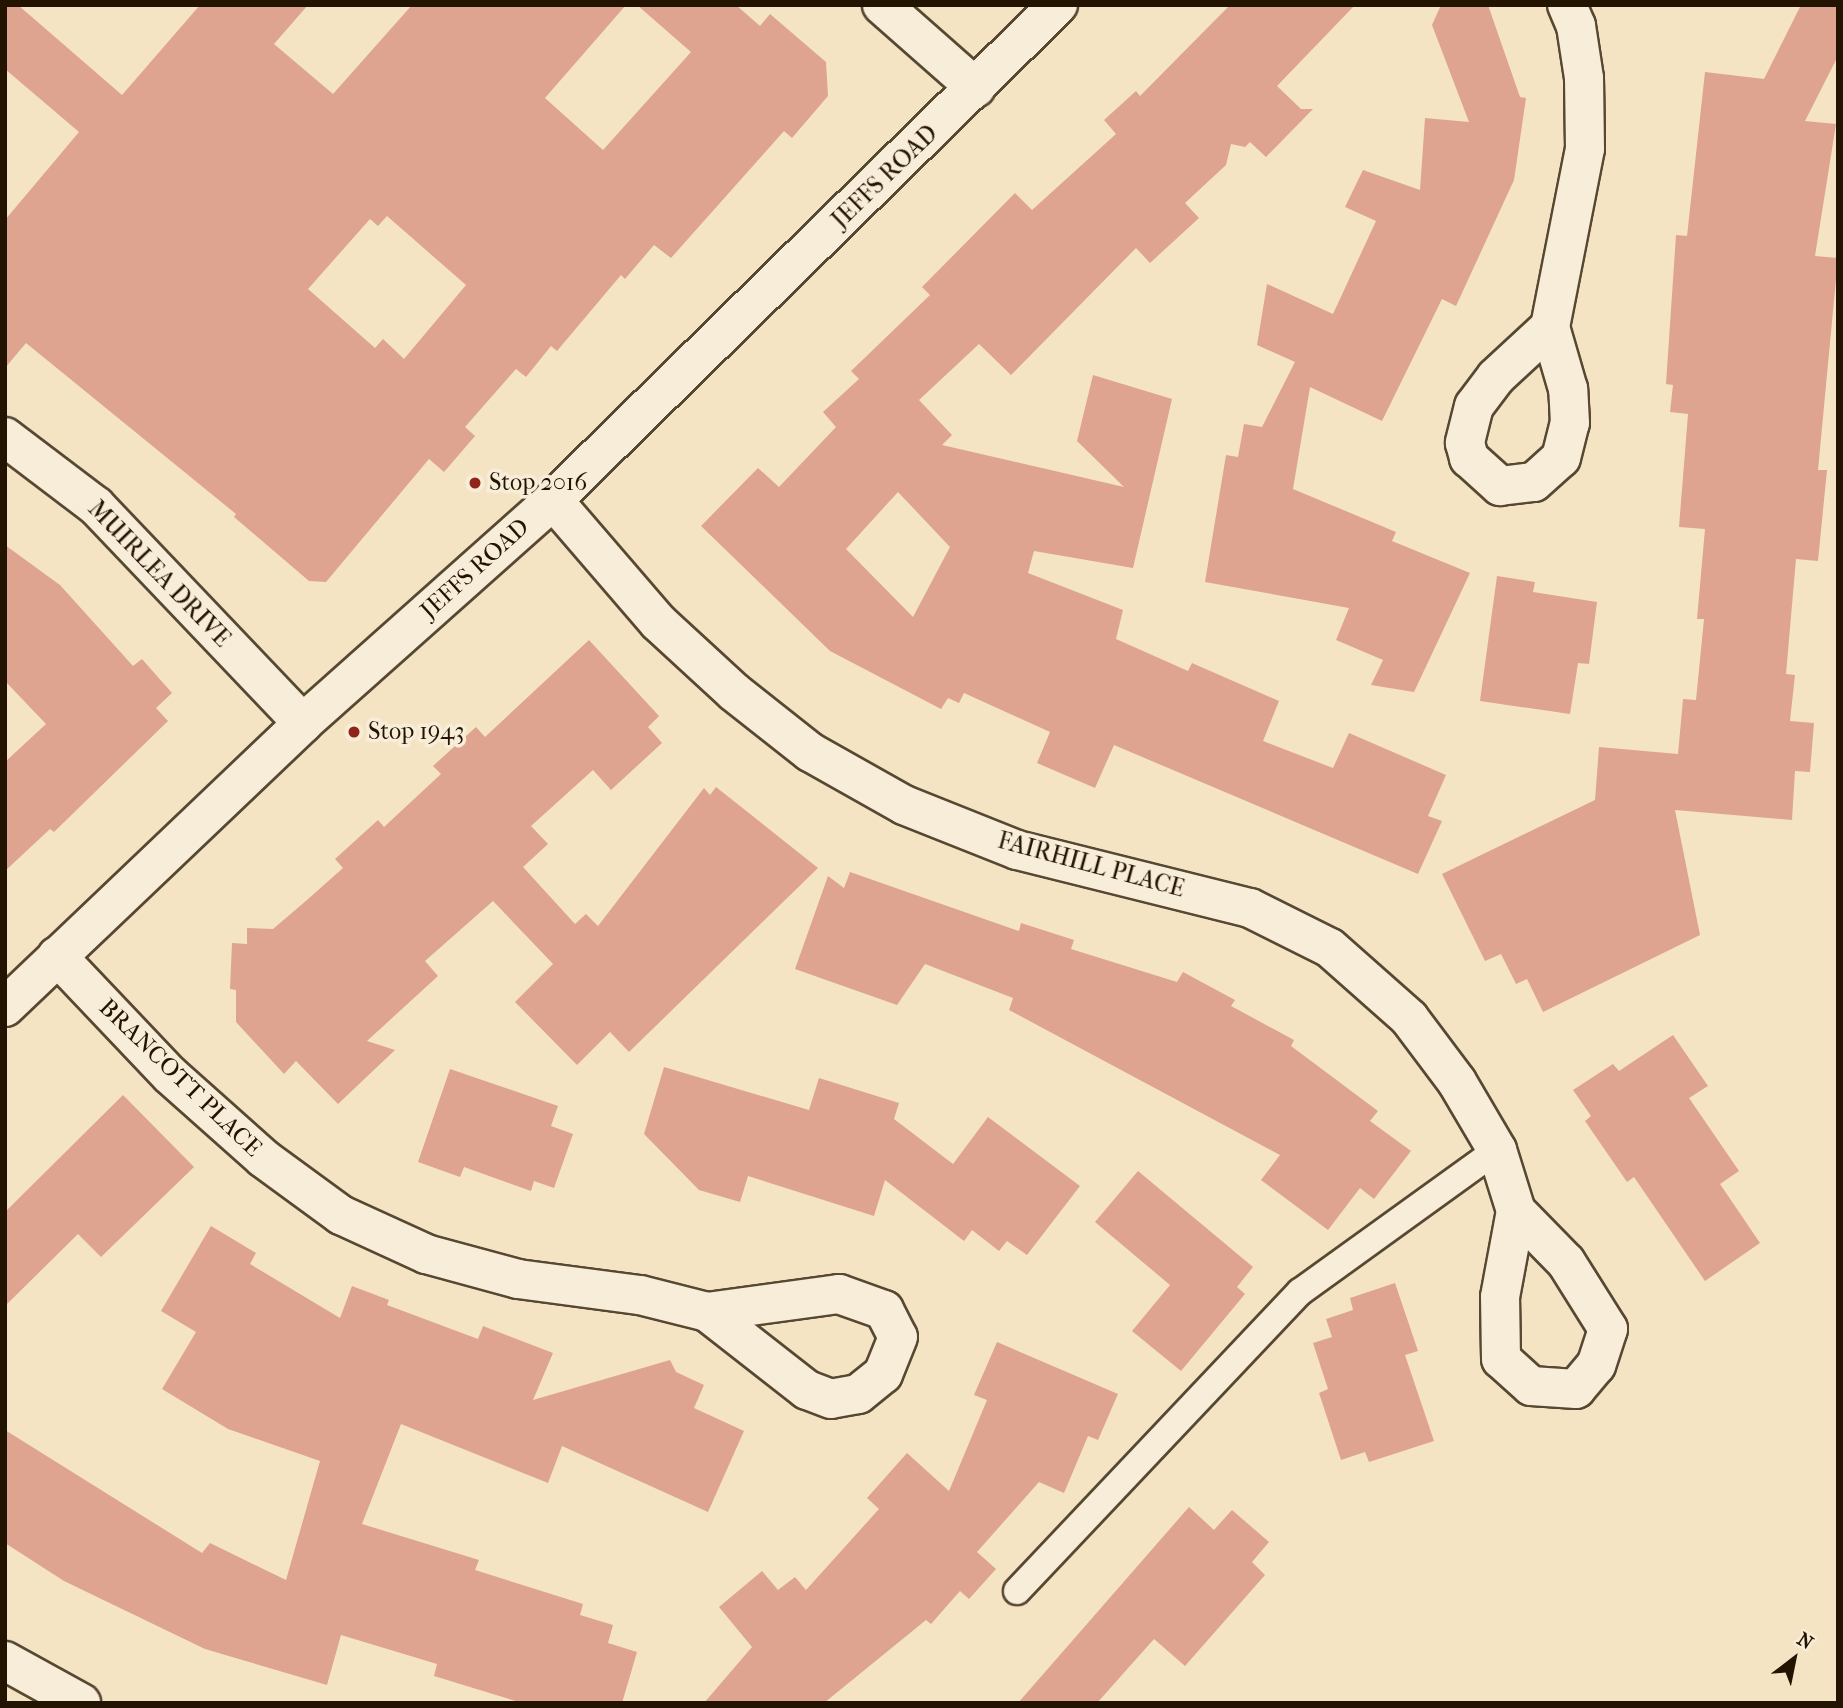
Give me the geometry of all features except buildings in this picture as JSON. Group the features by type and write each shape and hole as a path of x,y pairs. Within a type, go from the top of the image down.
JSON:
{"street":[{"path":"882,5 976,88"},
{"name":"JEFFS ROAD","path":"5,1007 303,723 553,500 1058,5"},
{"path":"1550,327 1586,149 1584,78 1576,26 1567,5"},
{"name":"MUIRLEA DRIVE","path":"5,437 96,506 303,723"},
{"name":"FAIRHILL PLACE","path":"553,500 658,622 733,692 810,752 904,805 1017,850 1250,908 1330,948 1409,1018 1457,1082 1497,1150 1516,1211"},
{"name":"BRANCOTT PLACE","path":"57,956 170,1075 263,1158 341,1215 426,1254 518,1279 640,1295 707,1312"},
{"path":"5,1661 81,1703"}],"lane":[{"path":"1017,1591 1300,1292 1497,1150"}],"place":[{"name":"Stop 2016","path":"475,483"},
{"name":"Stop 1943","path":"354,732"}]}
